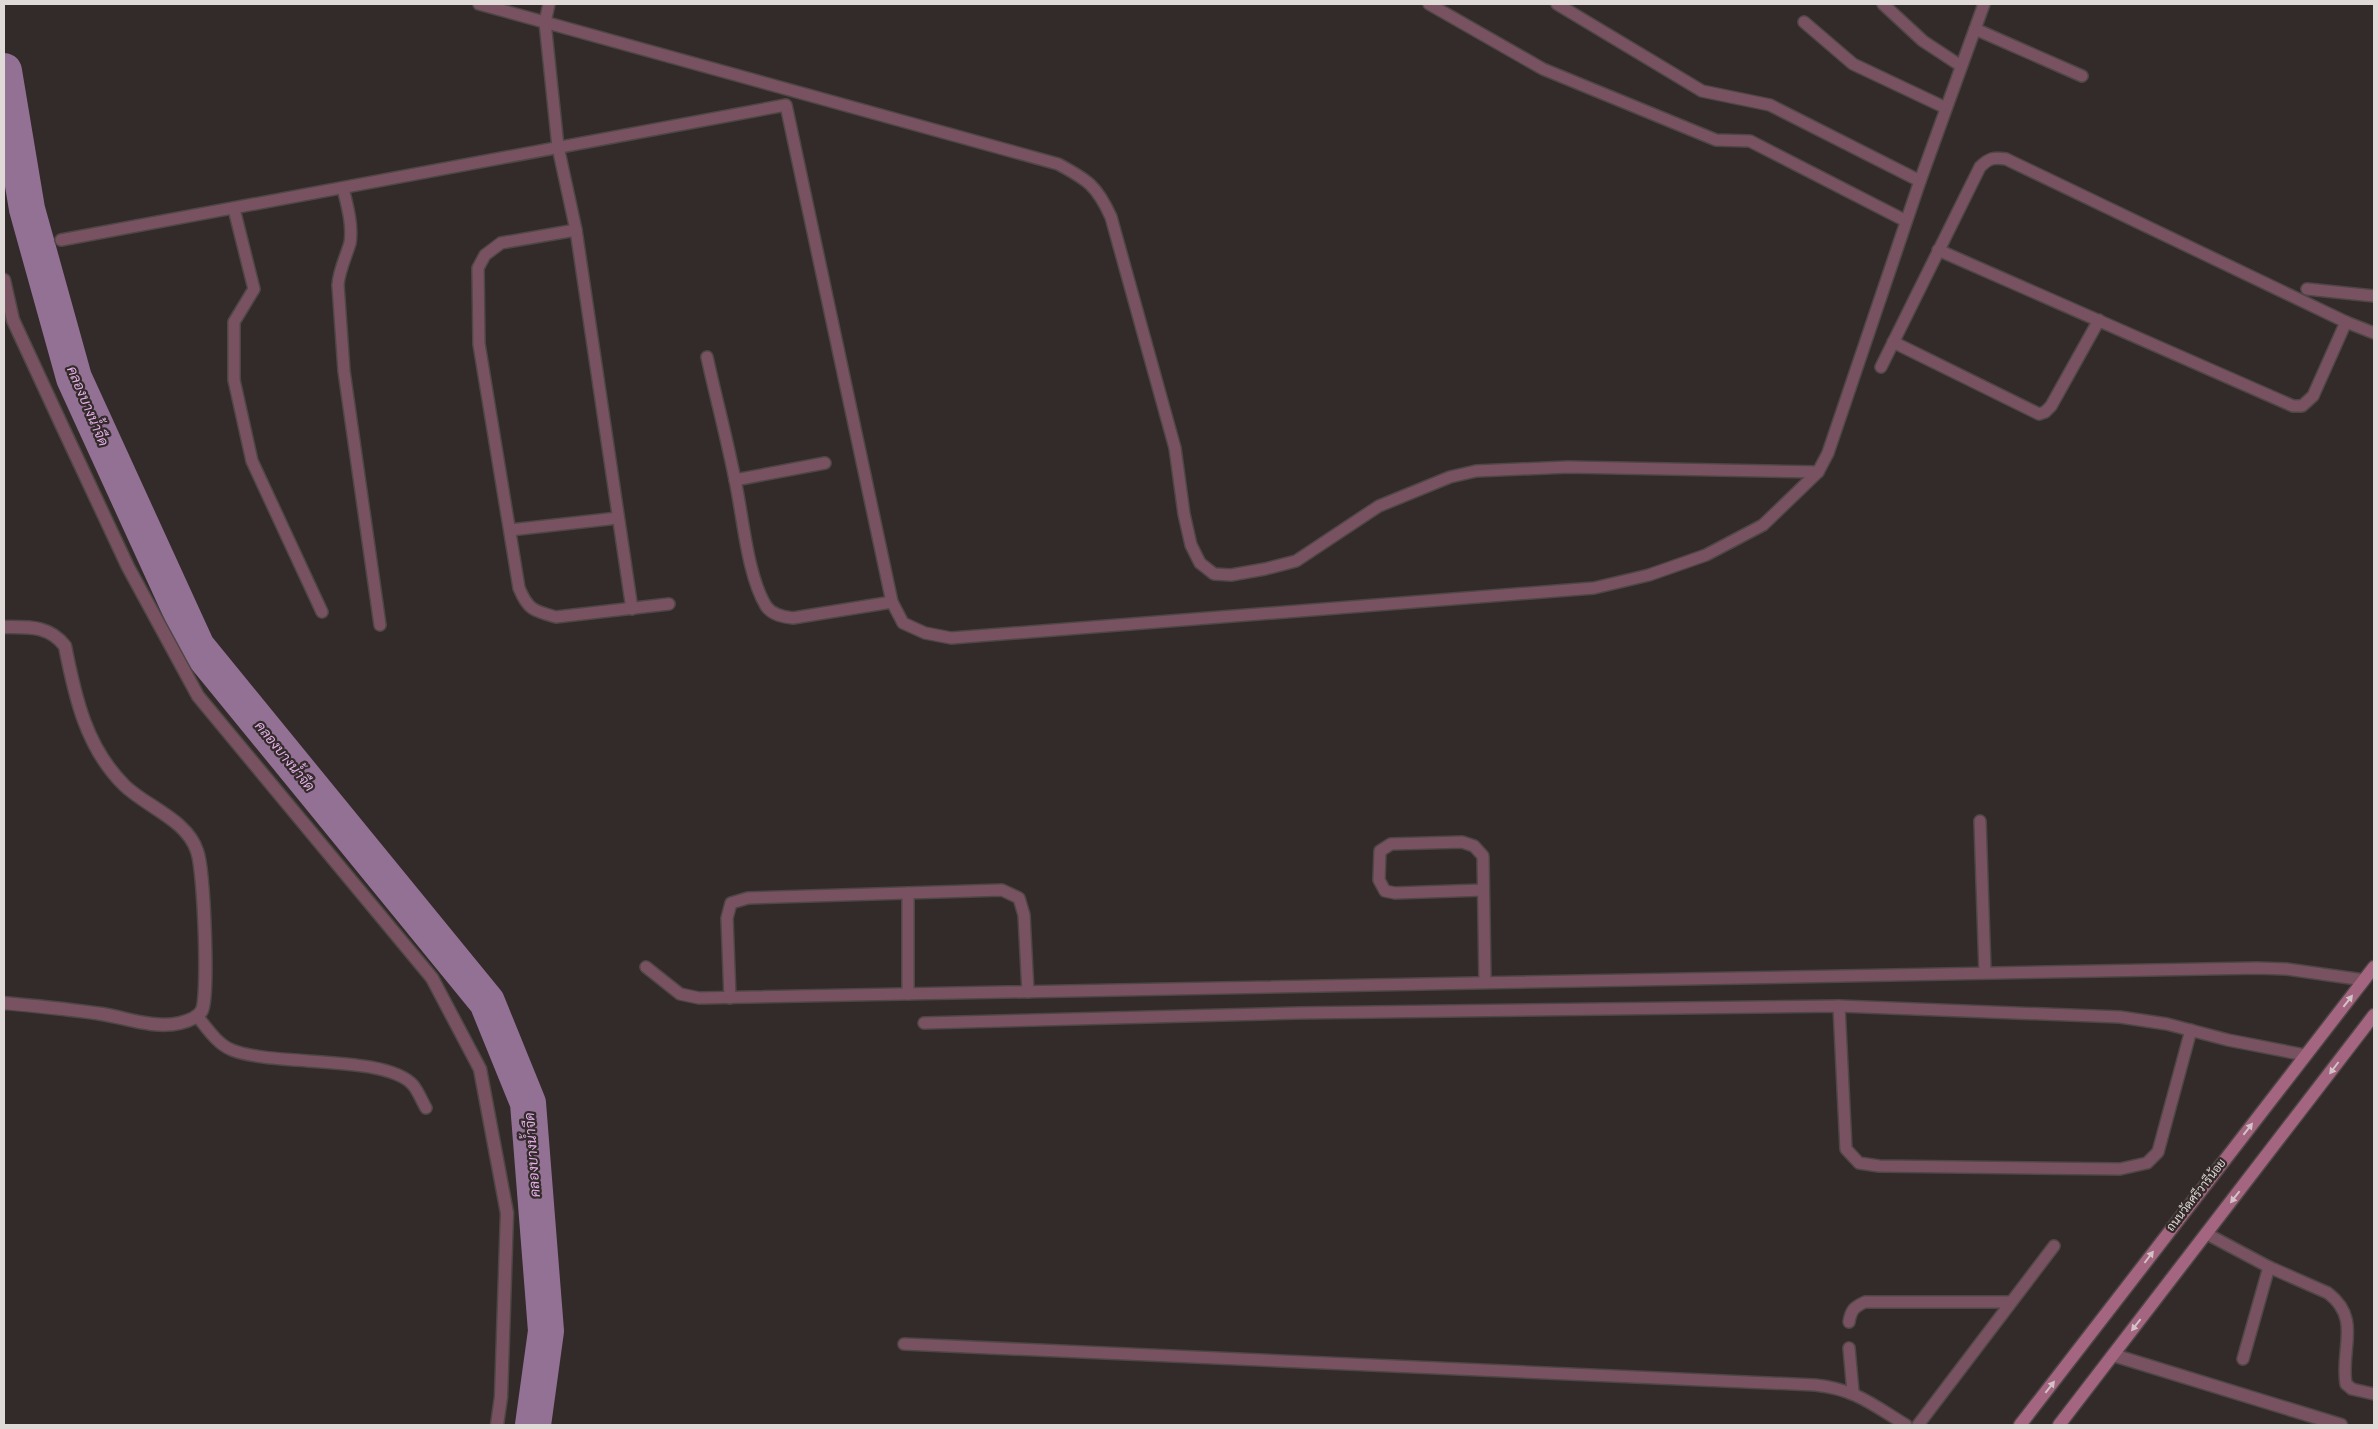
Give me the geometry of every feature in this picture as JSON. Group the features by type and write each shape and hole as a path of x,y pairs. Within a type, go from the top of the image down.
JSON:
{"main road":[{"name":"ถนนวัดศรีวารีน้อย","path":"2020,1425 2374,967"},
{"path":"2059,1425 2374,1015"}],"street":[{"path":"4,280 13,320 67,437 128,567 198,696 432,978 480,1069 507,1214 501,1397 497,1425"},
{"path":"4,628 35,627 59,638 65,646 80,714 102,760 126,787 175,822 188,835 197,850 201,870 205,996 202,1011 196,1016 179,1023 163,1024 102,1014 4,1002"},
{"path":"2113,1355 2325,1423 2341,1425"}],"lane":[{"path":"479,4 1058,164 1083,177 1100,194 1111,217 1172,439 1191,545 1200,563 1214,574 1231,575 1265,569 1296,560 1379,506 1450,477 1476,471 1568,467 1818,472"},
{"path":"550,4 545,22 558,147 576,230 632,609"},
{"path":"1429,4 1543,69 1716,140 1750,141 1906,221"},
{"path":"1557,4 1702,91 1770,105 1920,181"},
{"path":"1883,4 1923,41 1961,66"},
{"path":"793,90 786,105 892,602 903,623 925,633 951,638 1594,588 1649,575 1706,555 1763,524 1818,472 1828,453 1906,221 1984,4"},
{"path":"1804,22 1854,64 1946,108"},
{"path":"1975,29 2082,76"},
{"path":"61,240 786,105"},
{"path":"1881,367 1980,167 1988,159 1994,157 2006,159 2346,322 2374,332"},
{"path":"343,188 351,231 349,244 339,271 338,285 344,371 380,625"},
{"path":"234,209 254,289 234,322 234,380 252,461 322,612"},
{"path":"576,230 501,243 485,255 478,268 479,344 519,588 526,604 538,613 556,617 669,604"},
{"path":"1938,250 2293,406 2302,406 2313,396 2346,322"},
{"path":"2306,289 2374,296"},
{"path":"1893,342 2039,414 2046,412 2051,406 2099,320"},
{"path":"706,357 735,480 752,566 758,589 767,608 779,616 793,618 892,602"},
{"path":"735,480 825,463"},
{"path":"510,530 618,518"},
{"path":"1980,821 1985,972"},
{"path":"1483,890 1395,893 1385,891 1379,880 1380,851 1391,844 1462,842 1474,846 1482,856 1483,890 1485,982"},
{"path":"730,998 727,918 731,903 748,898 1002,890 1019,898 1024,915 1028,992"},
{"path":"908,893 908,994"},
{"path":"646,967 680,994 699,998 2257,968 2286,969 2364,980"},
{"path":"924,1023 1297,1013 1839,1006 2120,1017 2191,1030 2228,1040 2305,1055"},
{"path":"1839,1006 1846,1149 1859,1163 1879,1166 2120,1169 2147,1163 2158,1152 2191,1030"},
{"path":"196,1016 219,1042 232,1050 258,1056 377,1068 397,1074 413,1085 426,1108"},
{"path":"2207,1234 2269,1267 2328,1293 2336,1299 2344,1312 2348,1326 2344,1374 2346,1384 2352,1389 2374,1394"},
{"path":"1918,1425 2054,1246"},
{"path":"2243,1359 2269,1267"},
{"path":"1848,1322 1850,1312 1855,1306 1865,1302 2011,1302"},
{"path":"904,1344 1815,1385 1853,1392 1906,1425"},
{"path":"1849,1348 1853,1392"}],"waterway":[{"name":"คลองบางน้ำจืด","path":"4,71 27,209 74,378 197,647 487,1002 528,1103 546,1331 533,1425"}]}
